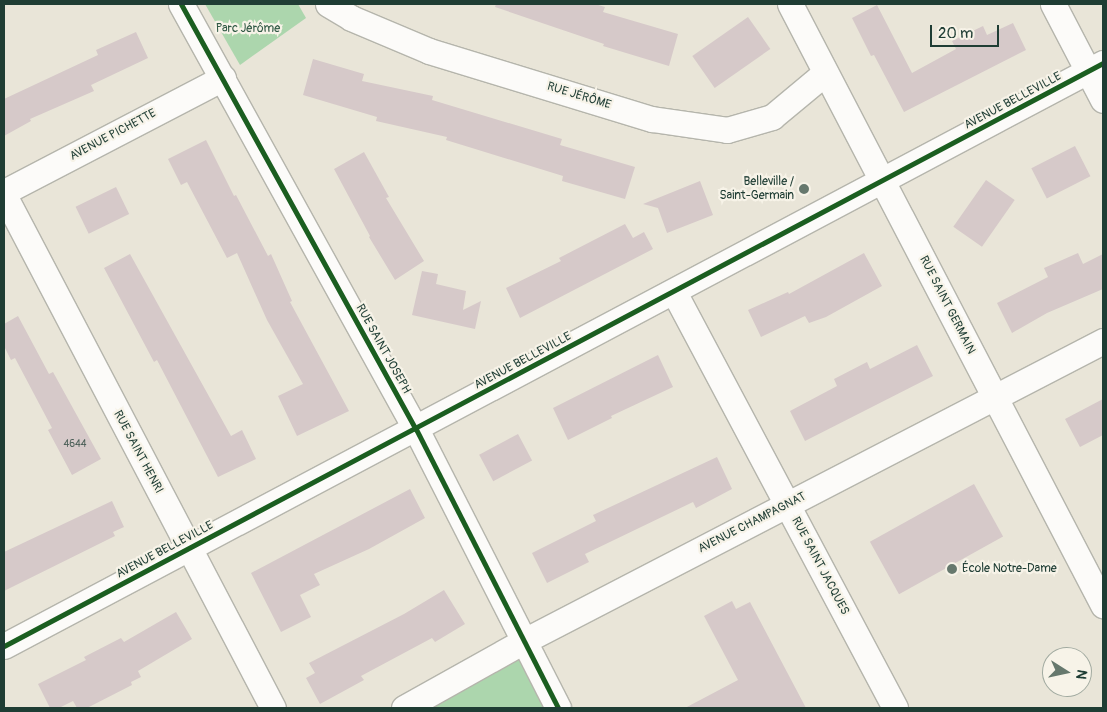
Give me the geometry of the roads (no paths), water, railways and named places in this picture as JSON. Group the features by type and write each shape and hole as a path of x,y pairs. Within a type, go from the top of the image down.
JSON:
{"street":[{"name":"RUE SAINT JOSEPH","path":"181,4 416,429 558,708"},
{"name":"RUE JÉRÔME","path":"328,4 351,18 429,51 652,119 727,130 772,117 826,73"},
{"name":"RUE SAINT GERMAIN","path":"790,4 1103,605"},
{"path":"1053,4 1096,67 1103,100"},
{"name":"AVENUE BELLEVILLE","path":"4,646 883,182 1096,67"},
{"name":"AVENUE PICHETTE","path":"4,193 223,78"},
{"name":"RUE SAINT HENRI","path":"4,193 273,708"},
{"name":"RUE SAINT JACQUES","path":"674,292 895,708"},
{"name":"AVENUE CHAMPAGNAT","path":"404,708 524,641 1103,341"}],"place":[{"name":"Belleville / Saint-Germain","path":"804,189"},
{"name":"École Notre-Dame","path":"952,569"}],"park label":[{"name":"Parc Jérôme","path":"248,29"}]}
